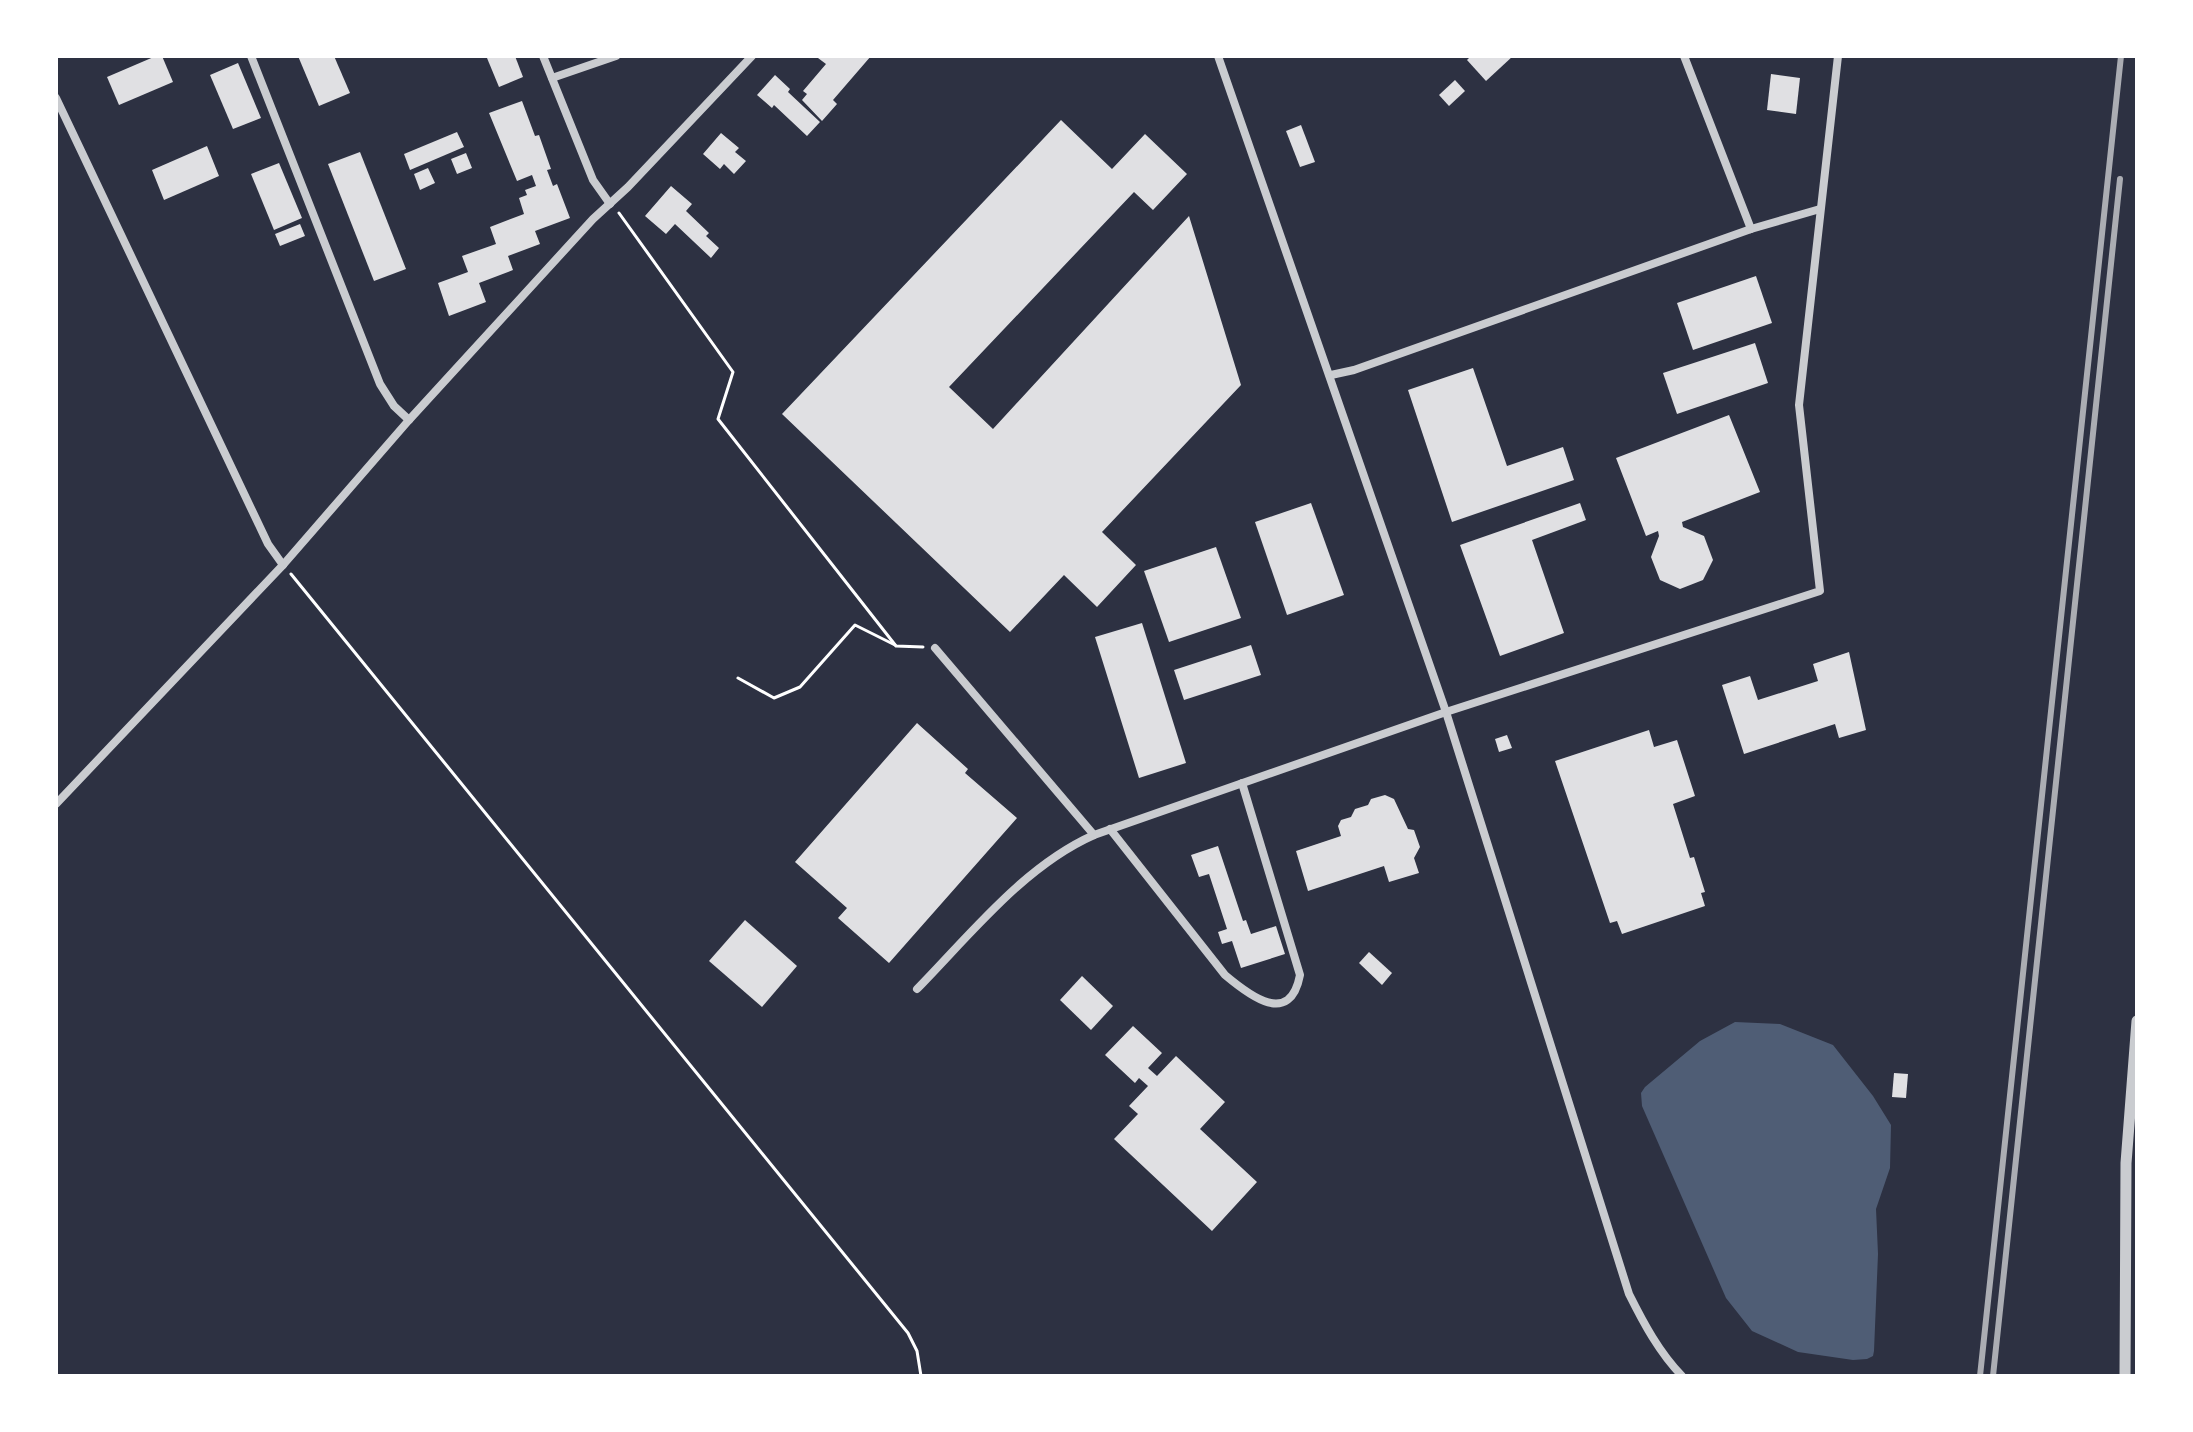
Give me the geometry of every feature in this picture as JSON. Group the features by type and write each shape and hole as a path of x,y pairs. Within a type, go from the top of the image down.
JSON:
{"street":[{"path":"251,56 380,384 394,406 409,420"},
{"path":"543,56 593,180 610,204"},
{"path":"552,78 616,56"},
{"path":"56,804 283,565 409,420 593,219 752,56"},
{"path":"1218,56 1446,712 1629,1294 1648,1330 1682,1376"},
{"path":"1684,56 1751,229"},
{"path":"917,989 1033,872 1071,845 1446,712 1820,591 1799,405 1838,56"},
{"path":"56,98 268,544 283,565"},
{"path":"1331,375 1354,370 1751,229 1820,209"},
{"path":"935,648 1094,835"},
{"path":"1110,829 1225,975 1248,995 1268,1004 1281,1003 1298,986 1300,975 1242,783"},
{"path":"2125,1376 2126,1163 2137,1021"}],"path":[{"path":"610,204 733,372 718,419 896,646"},
{"path":"283,565 908,1333 917,1351 921,1376"},
{"path":"738,678 774,698 800,687 855,625 896,646 935,648"}],"water":[{"path":"1735,1022 1780,1024 1833,1045 1873,1096 1891,1125 1890,1168 1876,1209 1878,1254 1874,1351 1873,1356 1867,1359 1853,1360 1798,1352 1752,1331 1726,1298 1642,1106 1641,1093 1645,1087 1700,1041"}],"building":[{"path":"162,56 173,82 119,105 107,77"},
{"path":"298,56 334,56 350,93 319,106"},
{"path":"515,56 523,77 499,87 487,58"},
{"path":"871,56 833,100 837,104 822,121 802,100 807,94 803,91 826,64 818,58"},
{"path":"1471,56 1513,56 1486,81 1467,60"},
{"path":"238,63 261,118 233,129 210,75"},
{"path":"1771,74 1800,78 1796,114 1767,110"},
{"path":"775,75 820,122 807,136 774,105 772,108 757,95"},
{"path":"1455,80 1465,91 1449,106 1439,95"},
{"path":"522,101 535,136 539,135 551,169 547,170 553,186 557,184 570,218 535,231 540,244 508,256 513,270 479,283 486,302 449,316 438,283 468,272 462,256 496,244 490,227 524,214 519,198 527,195 525,190 536,186 532,175 517,181 489,113"},
{"path":"1061,120 1112,169 1145,134 1187,174 1153,210 1134,192 949,387 993,429 1189,216 1241,385 1102,532 1136,565 1097,607 1064,575 1010,632 782,414"},
{"path":"1301,125 1315,162 1300,167 1286,131"},
{"path":"457,132 464,147 410,170 404,154"},
{"path":"721,133 739,148 735,152 746,161 734,174 724,164 720,169 703,154"},
{"path":"207,146 219,176 164,200 152,170"},
{"path":"360,152 406,269 374,281 328,164"},
{"path":"466,153 472,168 457,174 451,159"},
{"path":"279,163 302,218 274,230 251,174"},
{"path":"428,168 435,183 420,190 414,174"},
{"path":"671,186 692,204 686,211 709,233 706,236 719,248 711,258 675,224 666,234 645,216"},
{"path":"300,224 305,236 280,246 275,234"},
{"path":"1756,276 1772,323 1693,350 1677,303"},
{"path":"1755,343 1768,383 1677,414 1663,373"},
{"path":"1473,368 1507,466 1563,447 1574,480 1452,522 1408,390"},
{"path":"1729,415 1760,492 1682,522 1683,527 1704,536 1713,560 1703,580 1680,589 1660,580 1651,557 1658,531 1646,536 1616,458"},
{"path":"1311,503 1344,595 1287,615 1255,522"},
{"path":"1580,503 1586,520 1532,540 1564,633 1500,656 1460,545"},
{"path":"1216,547 1241,618 1169,642 1144,571"},
{"path":"1142,623 1186,763 1139,778 1095,637"},
{"path":"1251,645 1261,675 1184,700 1174,670"},
{"path":"1849,652 1866,730 1839,738 1835,724 1744,754 1722,685 1750,676 1758,700 1818,681 1813,664"},
{"path":"917,723 968,769 965,773 1017,818 889,963 838,918 847,908 795,862"},
{"path":"1649,730 1654,747 1677,740 1695,796 1673,804 1690,858 1694,857 1705,892 1701,893 1705,906 1622,934 1617,921 1610,923 1555,761"},
{"path":"1507,735 1512,748 1499,752 1495,739"},
{"path":"1385,795 1394,799 1408,829 1414,830 1420,847 1414,858 1419,873 1389,882 1384,866 1308,891 1296,851 1341,836 1338,826 1341,820 1351,817 1355,809 1368,805 1371,799"},
{"path":"1218,846 1243,921 1246,920 1251,934 1276,926 1285,954 1241,968 1232,941 1222,944 1218,932 1227,929 1209,874 1199,877 1191,855"},
{"path":"745,920 797,966 762,1007 709,961"},
{"path":"1369,952 1392,973 1382,985 1359,963"},
{"path":"1082,976 1113,1006 1091,1030 1060,1000"},
{"path":"1133,1026 1162,1053 1148,1068 1157,1076 1176,1056 1225,1102 1200,1129 1257,1182 1212,1231 1114,1139 1138,1114 1129,1106 1148,1086 1139,1078 1135,1083 1105,1055"},
{"path":"1894,1073 1908,1074 1906,1098 1892,1097"}],"railway":[{"path":"1980,1376 2121,56"},
{"path":"1993,1376 2120,179"}]}
